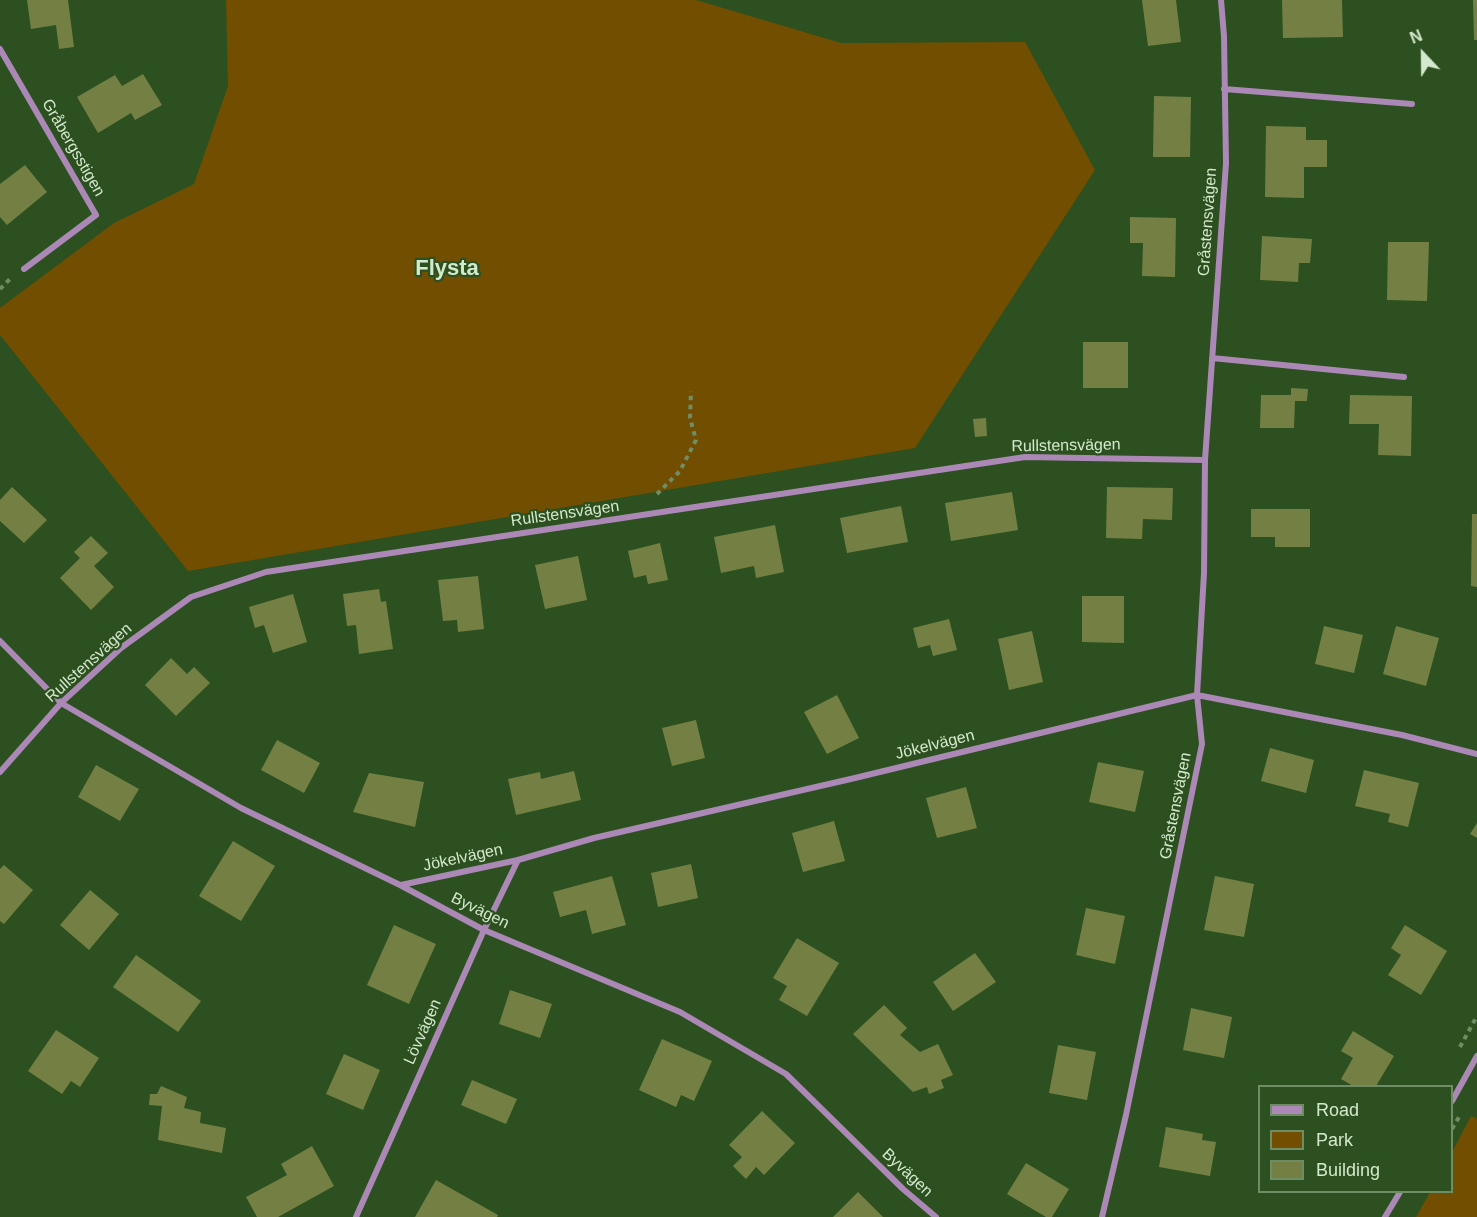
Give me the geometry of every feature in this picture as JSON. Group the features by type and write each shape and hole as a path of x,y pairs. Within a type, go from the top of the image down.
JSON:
{"street":[{"name":"Gråstensvägen","path":"1102,1217 1129,1103 1202,744 1197,694 1204,573 1205,460 1226,163 1221,0"},
{"name":"Gråbergsstigen","path":"0,49 96,215 24,269"},
{"path":"1224,88 1412,104"},
{"path":"1212,358 1404,377"},
{"name":"Rullstensvägen","path":"0,772 61,703 121,648 191,597 266,572 1025,457 1205,460"},
{"name":"Byvägen","path":"0,641 61,703 241,808 400,885 483,930 680,1012 786,1074 903,1189 936,1217"},
{"name":"Jökelvägen","path":"400,885 518,860 594,838 866,775 1197,694 1402,735 1477,754"},
{"name":"Lövvägen","path":"356,1217 483,930 518,860"},
{"path":"1453,1099 1477,1056"},
{"path":"1385,1217 1399,1193"}],"path":[{"path":"653,499 680,471 696,440 690,418 691,390"}],"green space":[{"path":"226,0 696,0 841,43 1025,42 1095,170 915,448 188,571 0,335 0,308 114,223 194,184 228,86"},
{"path":"1471,1116 1477,1119 1477,1217 1416,1217 1429,1193 1453,1193 1453,1150"}],"building":[{"path":"27,0 68,0 74,47 59,49 56,25 31,29"},
{"path":"1142,0 1176,0 1181,42 1148,46"},
{"path":"1282,0 1342,0 1343,37 1283,38"},
{"path":"1473,0 1477,0 1477,40 1474,40"},
{"path":"143,74 162,105 135,120 131,113 98,133 77,97 115,75 122,86"},
{"path":"1154,96 1191,97 1190,157 1153,157"},
{"path":"1266,126 1306,127 1306,140 1327,140 1327,167 1304,167 1304,198 1265,197"},
{"path":"25,165 47,192 7,225 0,217 0,184"},
{"path":"1130,217 1176,218 1175,277 1142,276 1143,243 1130,243"},
{"path":"1262,236 1312,239 1310,263 1299,263 1298,282 1260,280"},
{"path":"1388,242 1429,242 1427,301 1387,300"},
{"path":"1083,342 1128,342 1128,388 1083,388"},
{"path":"1291,388 1308,389 1307,401 1295,401 1294,428 1260,428 1261,395 1291,395"},
{"path":"1350,395 1412,396 1411,456 1378,455 1379,424 1349,424"},
{"path":"986,418 987,436 975,437 973,419"},
{"path":"12,487 47,520 24,543 0,521 0,500"},
{"path":"1107,487 1173,488 1172,520 1143,519 1142,539 1106,538"},
{"path":"1012,492 1018,530 951,541 945,503"},
{"path":"901,506 908,542 847,553 840,518"},
{"path":"1251,509 1310,509 1310,547 1275,547 1275,537 1251,537"},
{"path":"1472,514 1477,514 1477,587 1471,586"},
{"path":"775,525 784,572 756,578 754,566 721,573 714,537"},
{"path":"91,536 108,553 94,566 114,587 91,610 60,578 80,558 74,552"},
{"path":"660,543 668,580 648,584 646,575 634,578 628,551"},
{"path":"578,556 587,600 545,609 535,565"},
{"path":"478,576 484,629 458,632 457,620 443,621 438,580"},
{"path":"379,589 381,602 386,601 393,649 359,654 356,625 347,626 343,594"},
{"path":"293,594 307,642 273,653 264,625 255,628 249,607"},
{"path":"1082,596 1124,596 1124,643 1082,642"},
{"path":"949,619 957,650 933,656 930,645 918,648 913,628"},
{"path":"1324,626 1363,635 1354,673 1315,664"},
{"path":"1396,626 1439,638 1426,686 1383,674"},
{"path":"1032,631 1043,682 1009,690 998,639"},
{"path":"171,658 187,674 194,667 210,683 176,716 145,685"},
{"path":"837,695 859,738 827,754 804,712"},
{"path":"696,720 705,758 672,766 662,728"},
{"path":"277,740 320,763 304,793 261,770"},
{"path":"1270,748 1314,760 1306,793 1261,781"},
{"path":"1098,762 1144,771 1135,812 1089,802"},
{"path":"96,765 139,789 120,821 78,797"},
{"path":"1364,770 1419,783 1408,827 1388,822 1390,814 1355,806"},
{"path":"574,771 581,800 516,815 508,779 540,772 541,779"},
{"path":"369,773 424,782 415,827 353,812"},
{"path":"966,787 977,828 937,838 926,798"},
{"path":"834,821 845,861 803,872 792,833"},
{"path":"1477,823 1477,838 1470,834"},
{"path":"233,841 275,866 241,921 199,896"},
{"path":"691,864 698,898 658,907 651,873"},
{"path":"4,865 33,890 4,924 0,921 0,869"},
{"path":"612,876 626,925 592,934 586,910 560,917 553,892"},
{"path":"1215,876 1254,884 1244,937 1204,930"},
{"path":"90,890 119,914 89,950 60,925"},
{"path":"1086,908 1125,916 1115,964 1076,955"},
{"path":"394,925 436,944 409,1004 367,985"},
{"path":"1405,925 1447,951 1421,995 1388,975 1401,955 1391,948"},
{"path":"797,938 839,963 807,1016 779,1000 787,986 773,978"},
{"path":"975,953 996,982 953,1011 933,982"},
{"path":"136,955 201,1001 178,1032 113,987"},
{"path":"510,990 552,1004 540,1038 499,1024"},
{"path":"884,1005 907,1028 900,1035 920,1052 938,1044 953,1075 941,1080 944,1088 929,1094 927,1087 913,1092 853,1034"},
{"path":"1191,1008 1232,1017 1224,1058 1183,1050"},
{"path":"56,1030 99,1058 80,1087 71,1081 62,1094 28,1071"},
{"path":"1353,1031 1394,1056 1377,1085 1351,1085 1341,1079 1353,1058 1341,1051"},
{"path":"662,1039 712,1061 694,1101 681,1095 676,1107 639,1090"},
{"path":"1058,1045 1096,1052 1087,1100 1049,1093"},
{"path":"344,1054 380,1070 363,1110 326,1094"},
{"path":"472,1080 517,1099 506,1124 461,1105"},
{"path":"161,1086 187,1097 184,1108 201,1112 200,1123 226,1128 222,1153 158,1140 162,1106 149,1105 150,1094 157,1094"},
{"path":"762,1111 795,1143 764,1175 756,1167 746,1179 733,1166 742,1157 729,1145"},
{"path":"1166,1127 1203,1134 1202,1140 1216,1142 1210,1176 1159,1167"},
{"path":"312,1146 334,1186 278,1217 257,1217 246,1197 287,1175 281,1164"},
{"path":"1026,1163 1069,1189 1052,1217 1046,1217 1007,1194"},
{"path":"436,1180 498,1215 497,1217 415,1217"},
{"path":"858,1192 883,1217 833,1217"}],"district":[{"name":"Flysta","path":"447,269"}]}
